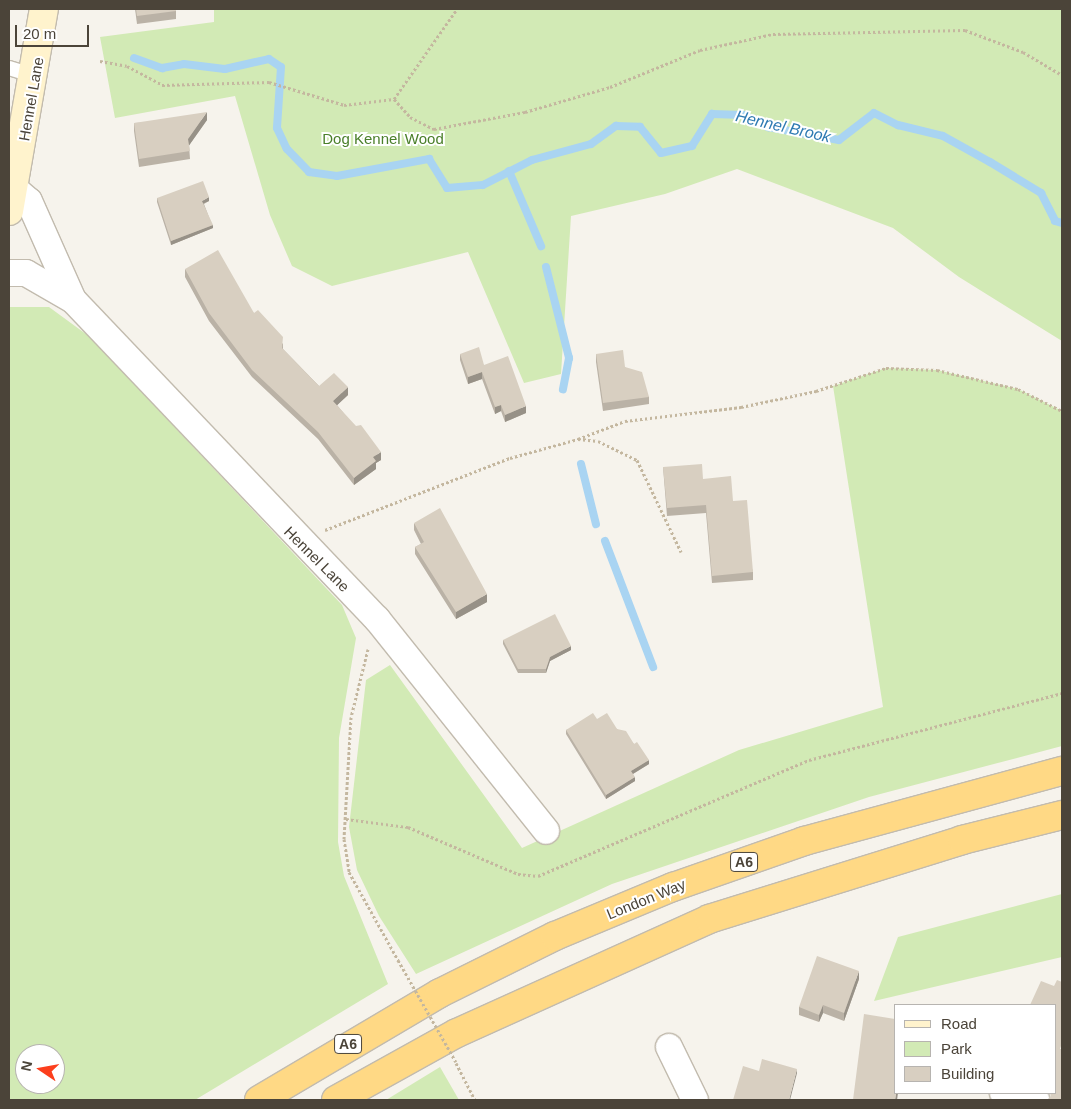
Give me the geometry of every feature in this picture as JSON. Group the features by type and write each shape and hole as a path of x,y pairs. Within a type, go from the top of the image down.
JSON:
{"highway":[{"name":"London Way","path":"259,1100 440,993 555,936 673,887 804,841 1062,771"},
{"path":"336,1100 457,1033 709,919 849,873 1062,815"}],"main road":[{"name":"Hennel Lane","path":"12,200 36,76 44,9"}],"street":[{"name":"Hennel Lane","path":"12,200 29,201 73,300"},
{"name":"Hennel Lane","path":"9,273 26,273 73,300 299,541 377,620 546,831"},
{"path":"668,1047 694,1100"},
{"path":"1008,1094 1036,1100"}],"lane":[{"path":"9,68 36,76"}],"path":[{"path":"100,61 127,66 162,85 273,84 344,105 394,99 457,9"},
{"path":"394,99 410,117 434,129 525,112 610,87 700,50 773,34 965,30 1023,52 1062,74"},
{"path":"578,439 625,421 741,407 816,392 886,368 937,370 1000,385 1062,411"},
{"path":"299,541 491,465 560,440 578,439 598,441 637,460 681,552"},
{"path":"377,620 351,717 343,800 346,819 348,872 456,1062 475,1100"},
{"path":"346,819 408,827 518,874 538,876 809,760 1062,693"}],"green space":[{"name":"Dog Kennel Wood","path":"214,9 1062,9 1062,341 959,277 893,228 737,169 665,194 571,216 561,374 524,383 468,252 332,286 292,266 270,215 235,96 115,118 100,37 214,22"},
{"path":"9,307 49,307 90,337 342,605 356,638 339,738 338,842 344,876 388,984 195,1100 9,1100"},
{"path":"886,368 937,370 1018,389 1062,411 1062,746 869,797 612,884 416,974 379,916 357,870 349,827 366,680 390,665 522,848 739,750 883,707 833,386"},
{"path":"1062,894 1062,957 874,1001 898,937"},
{"path":"440,1067 459,1100 386,1100"}],"building":[{"path":"136,9 176,9 176,11 137,16"},
{"path":"207,112 188,139 190,151 139,159 134,123"},
{"path":"203,181 209,197 202,201 213,225 171,241 157,198"},
{"path":"218,250 254,313 258,310 283,337 282,348 319,386 334,373 348,387 333,401 356,426 361,425 381,452 373,457 376,461 354,478 318,432 252,370 209,313 185,269"},
{"path":"479,347 484,365 508,356 526,406 505,415 501,405 495,407 482,372 468,377 460,354"},
{"path":"623,350 625,367 642,372 649,397 603,403 596,354"},
{"path":"702,464 703,479 731,476 733,501 747,500 753,572 712,576 706,505 667,508 663,467"},
{"path":"440,508 487,594 456,612 415,547 424,542 414,523"},
{"path":"555,614 571,646 550,657 546,669 518,669 503,640"},
{"path":"593,713 597,719 607,713 617,729 626,731 634,744 637,742 649,760 631,771 635,777 606,795 566,730"},
{"path":"817,956 859,971 844,1013 823,1005 819,1015 799,1007"},
{"path":"1057,980 1062,982 1062,1043 1060,1049 1062,1049 1062,1100 1047,1100 1051,1096 1050,1094 1056,1094 1056,1004 1030,1004 1041,981 1054,986"},
{"path":"864,1014 894,1019 895,1100 853,1100"},
{"path":"762,1059 797,1069 789,1100 733,1100 743,1066 759,1071"}],"waterway":[{"name":"Hennel Brook","path":"134,58 162,68 184,64 225,69 269,59 281,67 277,128 287,149 309,172 337,176 429,159 447,188 483,185 532,160 591,144 616,126 640,127 661,153 692,146 712,114 744,115 768,127 839,140 874,113 898,125 943,136 990,162 1041,193 1055,221 1062,223"},
{"path":"509,171 541,246"},
{"path":"546,267 569,358 563,389"},
{"path":"581,464 596,524"},
{"path":"605,541 653,667"}]}
